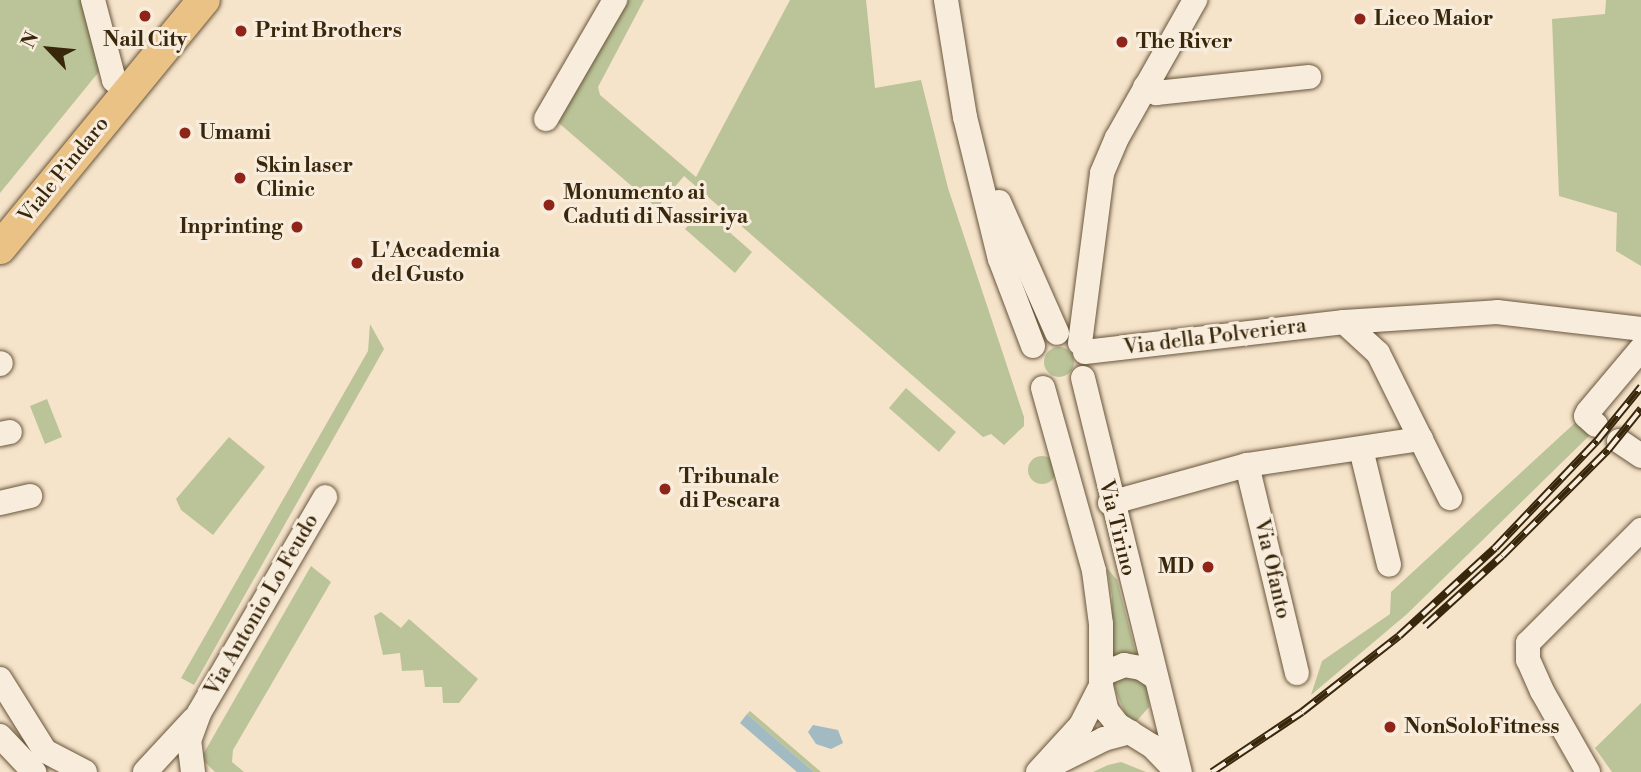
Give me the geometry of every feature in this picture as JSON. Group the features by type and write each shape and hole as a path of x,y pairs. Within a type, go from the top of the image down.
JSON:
{"main road":[{"name":"Viale Pindaro","path":"0,248 121,86 204,0"}],"street":[{"path":"93,0 121,86"},
{"path":"546,119 615,0"},
{"path":"946,0 965,117 1000,259 1033,346 1029,365 1043,387 1060,392 1083,379 1083,339 1102,173 1145,87 1195,0"},
{"path":"1145,87 1156,93 1309,77"},
{"path":"965,117 1019,253 1057,333"},
{"name":"Via della Polveriera","path":"1083,339 1092,339 1112,349 1344,322 1497,312 1641,329"},
{"path":"1344,322 1378,354 1450,498"},
{"path":"1033,346 1057,333 1083,339"},
{"path":"1591,421 1641,349"},
{"name":"Via Tirino","path":"1083,379 1110,503 1178,772"},
{"name":"Via Tirino","path":"1043,387 1094,571 1102,680"},
{"path":"1110,503 1247,465 1421,439"},
{"path":"1619,441 1641,456"},
{"path":"1361,449 1389,565"},
{"name":"Via Ofanto","path":"1247,465 1297,673"},
{"path":"0,503 30,496"},
{"name":"Via Antonio Lo Feudo","path":"148,772 199,713 325,498"},
{"path":"1588,772 1542,691 1528,660 1528,643 1641,530"},
{"path":"1124,665 1147,670 1158,688 1151,723 1132,733 1104,739 1038,772 1080,725 1102,680 1124,665"},
{"path":"0,679 45,751 85,772"},
{"path":"1102,680 1107,711 1132,733"},
{"name":"Via Antonio Lo Feudo","path":"193,772 190,741 199,713"},
{"name":"Via Tirino","path":"1132,733 1178,772"},
{"path":"0,736 34,772"},
{"path":"148,772 172,772"}],"green space":[{"path":"0,0 85,0 102,68 0,193"},
{"path":"614,0 644,0 598,87 600,95 696,177 790,0 866,0 875,88 921,80 948,188 1024,417 1024,426 1004,445 991,434 983,437 684,176 657,208 545,111"},
{"path":"1606,0 1641,0 1641,266 1616,251 1617,213 1559,196 1552,19 1605,14"},
{"path":"703,209 752,252 735,273 685,229"},
{"path":"370,324 384,349 194,685 181,678 368,351"},
{"path":"1059,347 1070,351 1074,362 1070,373 1059,377 1048,373 1044,362 1048,351"},
{"path":"906,388 956,432 939,452 889,408"},
{"path":"47,399 62,437 45,444 30,406"},
{"path":"1577,421 1590,435 1407,614 1311,695 1322,661 1390,614 1391,592"},
{"path":"229,437 265,467 213,535 181,510 176,499"},
{"path":"1042,456 1052,460 1056,470 1052,480 1042,484 1032,480 1028,470 1032,460"},
{"path":"311,566 331,582 233,750 232,762 244,772 215,772 201,758"},
{"path":"1107,568 1117,580 1139,665 1110,663 1112,596"},
{"path":"381,612 401,628 409,619 478,679 459,703 443,703 442,687 425,687 423,670 402,671 400,653 383,655 374,616"},
{"path":"1120,674 1144,682 1148,688 1149,707 1135,723 1127,719 1115,689 1113,678"},
{"path":"1641,703 1641,772 1612,772 1595,748"},
{"path":"750,711 821,772 814,772 747,714"},
{"path":"1121,762 1146,772 1093,772 1108,765"}],"water":[{"path":"747,714 814,772 797,772 740,723"},
{"path":"813,725 838,730 843,743 831,749 816,744 808,732"}],"railway":[{"path":"1212,772 1302,712 1399,636 1495,548 1597,441 1641,387"},
{"path":"1425,626 1502,556 1608,450 1641,409"}],"place":[{"name":"Nail City","path":"145,16"},
{"name":"Liceo Maior","path":"1360,19"},
{"name":"Print Brothers","path":"241,31"},
{"name":"The River","path":"1122,42"},
{"name":"Umami","path":"185,133"},
{"name":"Skin laser Clinic","path":"240,178"},
{"name":"Monumento ai Caduti di Nassiriya","path":"549,205"},
{"name":"Inprinting","path":"297,227"},
{"name":"L'Accademia del Gusto","path":"357,263"},
{"name":"Tribunale di Pescara","path":"665,489"},
{"name":"MD","path":"1208,567"},
{"name":"NonSoloFitness","path":"1390,727"}]}
